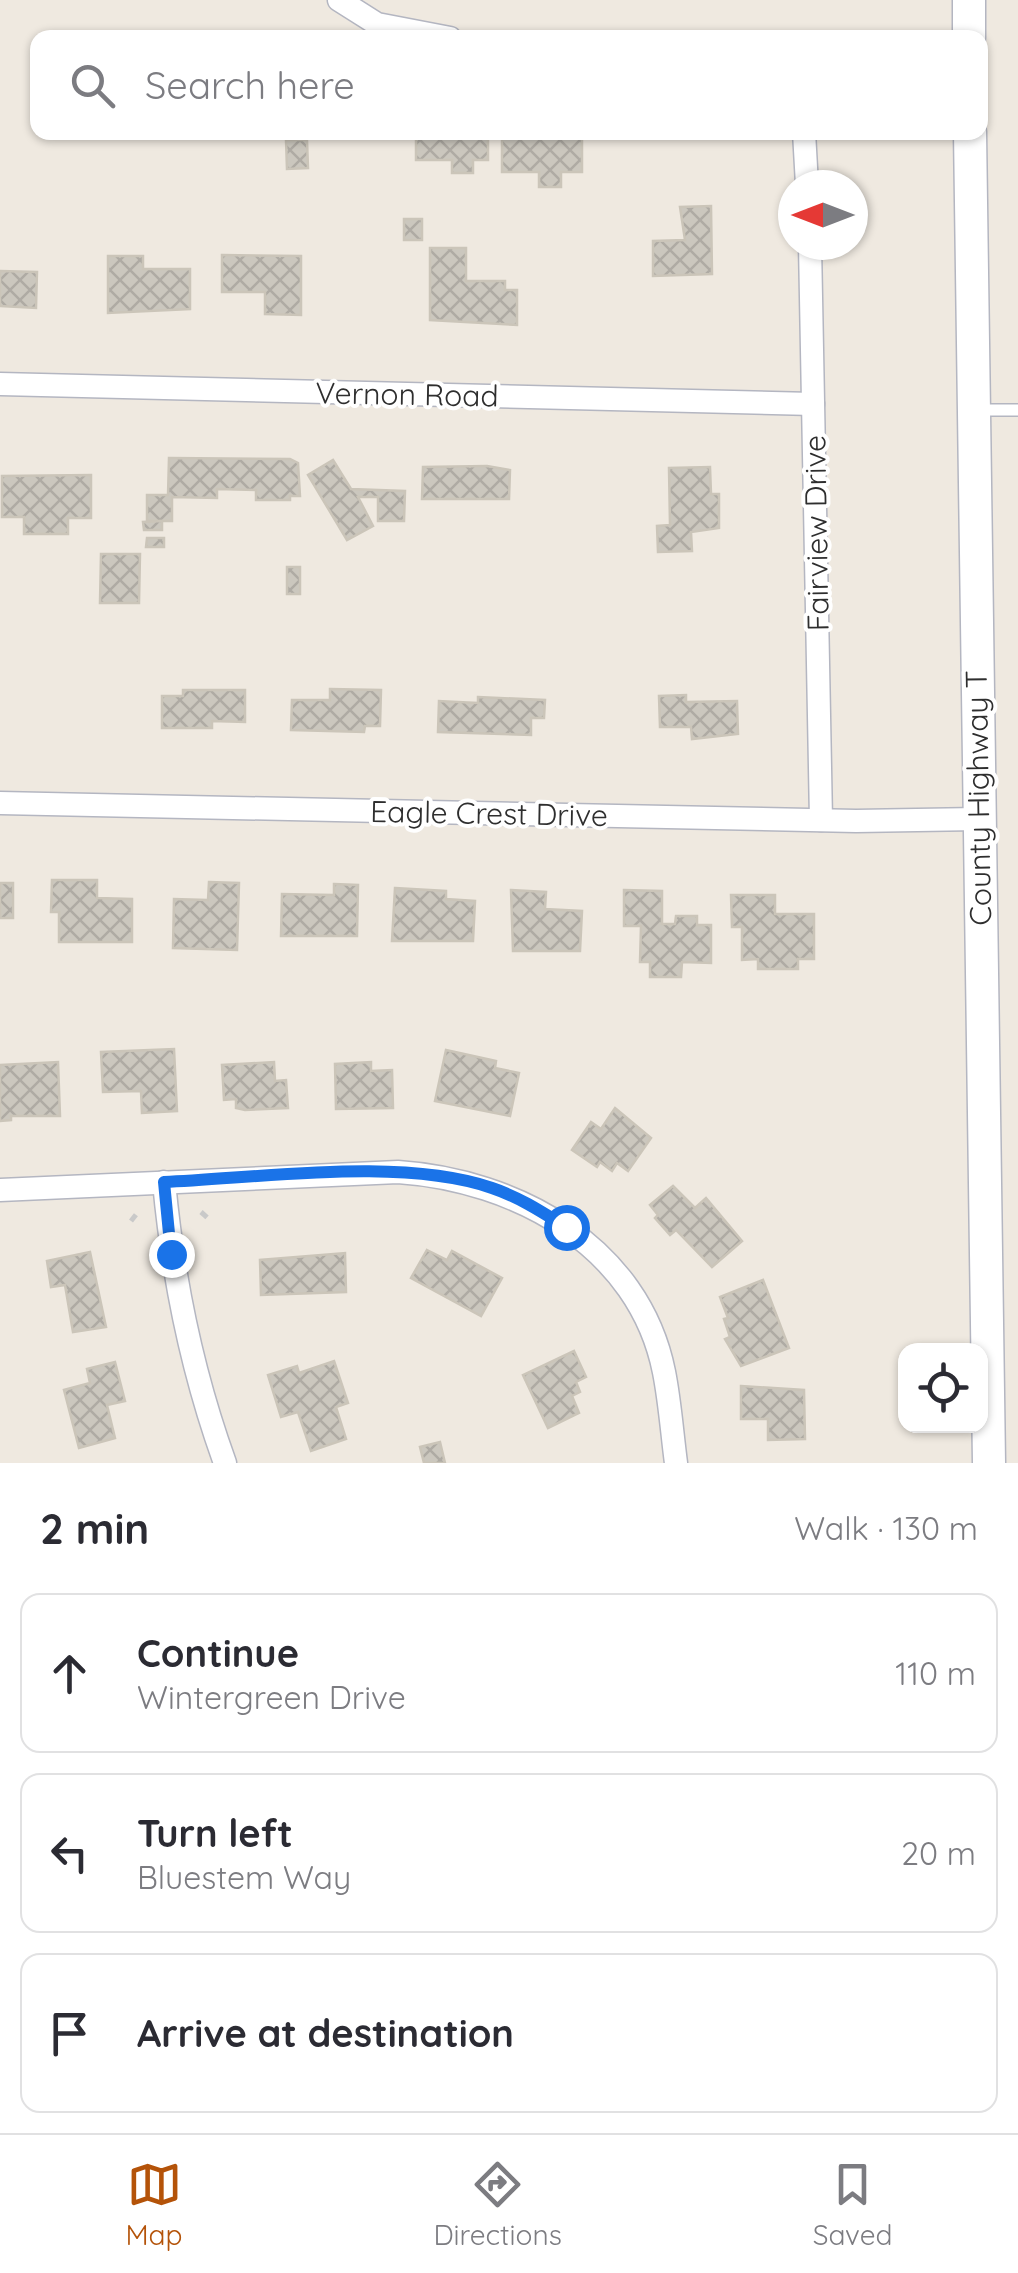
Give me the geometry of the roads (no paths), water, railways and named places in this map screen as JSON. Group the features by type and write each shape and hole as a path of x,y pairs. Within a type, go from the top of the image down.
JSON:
{"main road":[{"path":"969,0 969,30"},
{"name":"County Highway T","path":"970,140 989,1463"}],"street":[{"path":"339,0 377,24 408,30"},
{"path":"805,140 807,170"},
{"name":"Fairview Drive","path":"810,260 822,820"},
{"name":"Vernon Road","path":"0,384 813,404"},
{"name":"Eagle Crest Drive","path":"0,803 822,820 978,819"},
{"path":"0,1190 425,1174 491,1188 532,1205 611,1264 637,1305 664,1370 676,1463"},
{"path":"164,1182 181,1310 207,1414 225,1463"}],"lane":[{"path":"973,410 1018,410"}]}
